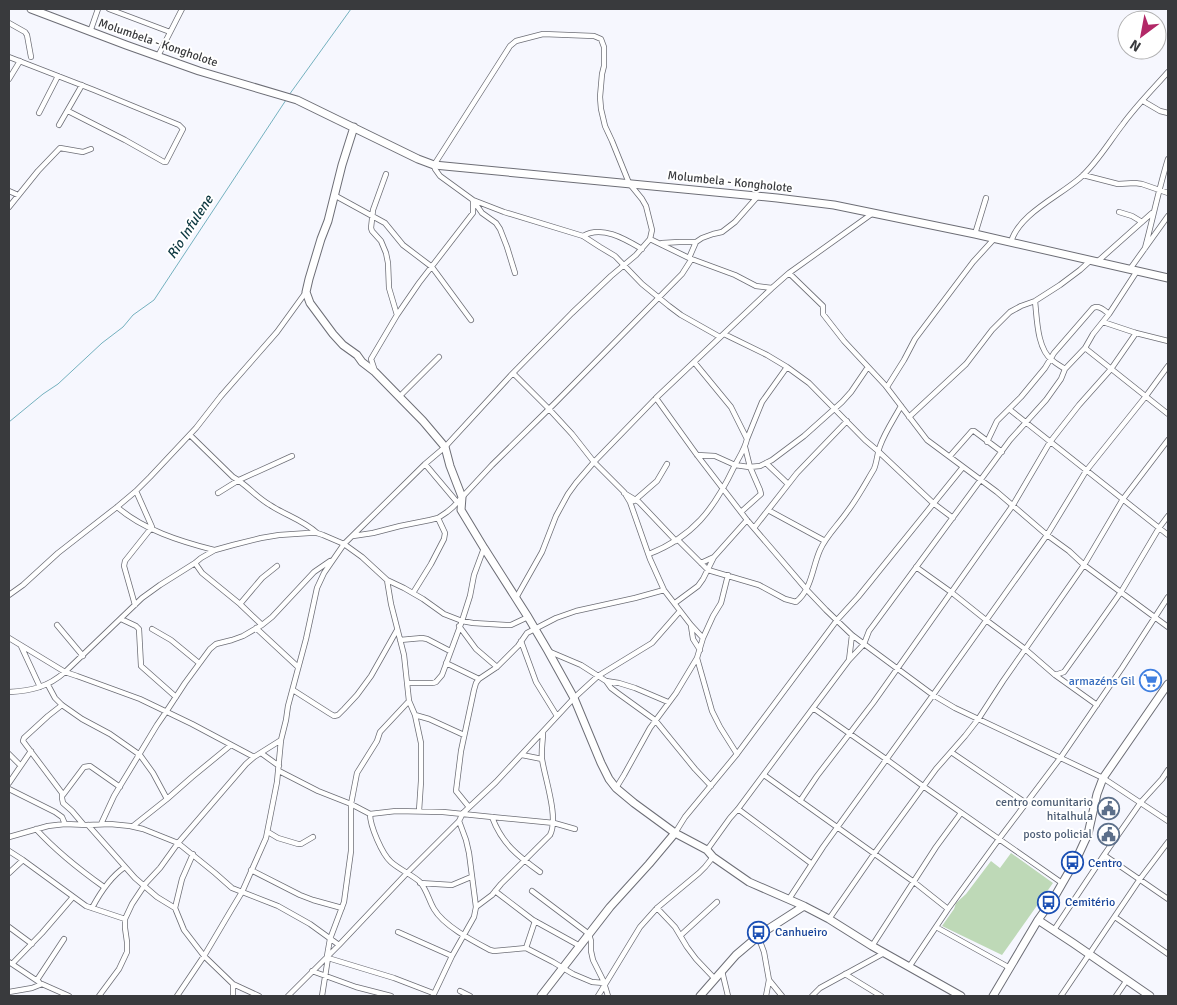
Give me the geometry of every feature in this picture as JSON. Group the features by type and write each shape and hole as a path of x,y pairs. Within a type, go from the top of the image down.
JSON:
{"street":[{"name":"Molumbela - Kongholote","path":"31,9 199,71 297,100 434,165 834,205 975,234 1168,278"},
{"path":"90,32 98,9"},
{"path":"109,9 170,32"},
{"path":"158,56 182,9"},
{"path":"9,23 27,35 31,57"},
{"path":"176,996 204,956 242,892 266,838 288,706 317,588 333,558 344,544 425,464 445,447 513,373 572,313 611,276 624,266 642,249 650,239 652,230 646,206 629,183 605,126 600,97 604,66 604,47 601,39 594,36 543,34 516,41 510,46 434,165 434,169 440,176 474,201 583,236 615,256 624,266 642,284 680,315 722,336 767,355 787,367 809,384 865,440 933,503 953,518"},
{"path":"9,57 182,126 183,129 166,162 164,162 68,111"},
{"path":"9,79 20,61"},
{"path":"1011,242 1015,231 1031,214 1084,174 1142,101 1168,72"},
{"path":"39,113 58,76"},
{"path":"59,125 82,85"},
{"path":"1142,101 1160,111 1168,113"},
{"path":"9,595 136,491 190,435 277,332 306,292 354,127"},
{"path":"10,205 60,148 83,152 91,149"},
{"path":"1145,248 1168,159"},
{"path":"386,174 373,210 371,228 381,241 386,253 389,288 397,315"},
{"path":"1084,174 1118,184 1142,184 1168,193"},
{"path":"9,191 18,195"},
{"path":"334,195 385,223 403,245 432,267 471,320"},
{"path":"661,243 696,242 702,238 722,232 735,222 758,196"},
{"path":"9,198 10,205"},
{"path":"975,234 986,198"},
{"path":"474,201 479,210 496,223 500,229 515,273"},
{"path":"473,213 474,201"},
{"path":"375,372 371,358 418,283 473,213 486,206"},
{"path":"1119,212 1132,216 1142,222"},
{"path":"910,417 966,364 992,330 1010,312 1035,301 1074,275 1153,213"},
{"path":"516,598 542,552 556,516 568,494 594,462 656,398 772,288 833,241 873,214"},
{"path":"598,996 640,927 657,908 705,867 710,853 730,818 738,810 849,660 864,644 869,631 1010,440 1051,393 1065,369 1086,348 1093,334 1110,314 1145,248 1168,216"},
{"path":"583,236 598,233 614,235 642,249"},
{"path":"650,239 690,259 735,275 756,286 772,288"},
{"path":"887,387 915,339 973,262 994,239"},
{"path":"353,536 438,518 453,507 492,465 682,274 696,242"},
{"path":"790,273 823,306 823,314 844,341 887,387 927,440 1013,505 1084,565 1168,627"},
{"path":"756,286 764,296"},
{"path":"306,292 310,303 333,334 375,372 423,421 445,447 460,499 461,510 548,651 574,698 601,763 616,788 675,833 710,853 749,882 829,919 872,946 961,996"},
{"path":"1035,301 1039,337 1050,359 1065,369"},
{"path":"987,442 997,421 1039,376 1050,359 1093,308 1099,307 1110,314"},
{"path":"1103,322 1136,333 1168,340"},
{"path":"800,801 807,788 873,703 1013,505 1050,442 1111,369 1136,333"},
{"path":"1086,348 1168,414"},
{"path":"357,355 371,358"},
{"path":"399,397 439,357"},
{"path":"694,362 731,407 747,439"},
{"path":"789,899 837,828 1047,535 1086,470 1168,366"},
{"path":"649,554 677,540 698,524 711,508 745,447 762,402 787,367"},
{"path":"697,455 715,456 735,465 750,467 760,466 772,460 804,436 852,392 868,367"},
{"path":"513,373 549,409 594,462 624,492 630,502 664,590 690,626 703,638"},
{"path":"656,398 747,520 807,590 852,635 933,695 955,708 1103,778 1168,821"},
{"path":"624,492 636,499 708,570 759,585 796,602 802,598 807,590 817,558 825,541 851,508 862,490 876,464 878,451 902,406"},
{"path":"1009,409 1168,535"},
{"path":"754,528 797,473 847,421"},
{"path":"950,456 972,431 1002,452"},
{"path":"190,435 233,476 270,506 307,525 316,533 344,544 362,557 387,580 413,593 444,614 473,623 506,625 511,625 528,617"},
{"path":"829,919 922,786 979,718 1084,565 1123,499 1168,440"},
{"path":"741,512 761,494 750,467 745,447"},
{"path":"218,494 239,480 292,456"},
{"path":"766,463 788,484"},
{"path":"425,464 460,499"},
{"path":"630,502 660,478 667,464"},
{"path":"541,996 610,907 675,833 685,817 737,754 837,620 858,597 963,467"},
{"path":"136,491 152,529"},
{"path":"117,507 132,519 152,529 192,544 215,550"},
{"path":"768,510 825,541"},
{"path":"1064,682 1064,672 1120,592 1168,516"},
{"path":"413,593 444,539 444,533 438,518"},
{"path":"675,604 698,586 714,557 747,520"},
{"path":"135,605 124,564 152,529"},
{"path":"9,692 48,685 65,672 135,605 160,585 209,552 261,538 296,533 316,533"},
{"path":"407,682 433,683 442,675 462,621 474,575 484,548"},
{"path":"701,563 714,557"},
{"path":"101,824 106,811 157,725 199,663 213,646 232,640 262,625 319,568 333,558"},
{"path":"194,563 202,573 262,625"},
{"path":"240,604 262,578 277,566"},
{"path":"319,568 324,573"},
{"path":"916,568 1025,649 1064,682 1097,705"},
{"path":"616,788 655,720 676,692 697,658 712,616 721,603 728,576"},
{"path":"387,580 388,593 400,640 409,701 415,715 422,743 419,811"},
{"path":"469,807 456,792 464,735 474,690 479,680 498,668 527,633 534,628 576,611 664,590"},
{"path":"909,967 998,839 1061,757 1168,597"},
{"path":"288,996 458,821 469,807 522,755 574,698 598,676 652,643 680,611"},
{"path":"121,619 139,628 141,666 176,697"},
{"path":"57,624 82,656"},
{"path":"460,626 476,649 498,668"},
{"path":"690,626 693,639 700,650"},
{"path":"256,628 298,667"},
{"path":"152,629 171,640 199,663"},
{"path":"293,690 334,716 338,715 371,676 397,630"},
{"path":"849,660 852,635"},
{"path":"9,638 65,672 126,694 166,712 254,757"},
{"path":"400,640 422,638 450,650"},
{"path":"521,641 536,682 557,716"},
{"path":"20,644 40,687"},
{"path":"548,651 581,665 606,681 611,688 655,720 711,786"},
{"path":"1021,655 1030,654"},
{"path":"697,658 712,711 737,754"},
{"path":"446,662 479,680"},
{"path":"1055,675 1064,672"},
{"path":"606,681 635,688 668,702"},
{"path":"993,996 1076,860 1088,834 1103,778 1168,684"},
{"path":"48,685 54,698 62,705 140,755 153,773 167,799"},
{"path":"322,996 330,938 344,902 351,852 351,804 356,775 377,741 380,732 409,701"},
{"path":"62,705 24,738 23,741 62,794 64,803 144,886 175,908 184,930 204,956 233,984 259,996"},
{"path":"813,708 1062,883"},
{"path":"415,715 429,719 464,735"},
{"path":"476,907 495,891 550,836 554,823 542,759 543,732"},
{"path":"99,996 119,969 127,952 125,919 144,886 236,775 254,757 281,740"},
{"path":"133,826 231,745"},
{"path":"9,783 31,752"},
{"path":"951,752 1026,803"},
{"path":"261,753 279,769 318,791 370,814 386,811 463,814 554,823 575,829"},
{"path":"9,754 20,765"},
{"path":"522,755 542,759"},
{"path":"62,794 84,767 87,766 90,766 120,787"},
{"path":"1054,930 1140,802 1168,770"},
{"path":"764,775 914,882 948,909"},
{"path":"9,789 55,812 62,817 65,824"},
{"path":"738,810 812,864"},
{"path":"872,946 936,847 961,813"},
{"path":"370,814 371,823 388,859 420,883 435,911 446,923 484,947 494,951 526,948 573,974 592,982 604,984"},
{"path":"492,818 504,841 515,854 540,872"},
{"path":"327,957 394,978 433,995 463,934 474,917 476,907 467,845 458,821"},
{"path":"9,837 36,829 65,824 110,824 133,826 149,831 178,843 232,888 278,906 310,924 339,945"},
{"path":"36,829 50,844 85,874 104,887"},
{"path":"268,832 298,844 313,837"},
{"path":"1061,996 1140,879 1168,842"},
{"path":"9,851 73,897 92,908 125,919"},
{"path":"175,908 182,880 193,854"},
{"path":"1104,855 1168,899"},
{"path":"9,873 23,860"},
{"path":"92,908 104,887 125,867"},
{"path":"251,870 300,895 342,908"},
{"path":"420,883 452,885 471,877"},
{"path":"495,891 535,921 580,946"},
{"path":"532,891 589,934 591,951 608,996"},
{"path":"69,996 42,984 10,963 32,944 73,897"},
{"path":"681,935 717,902"},
{"path":"700,996 736,955 758,936 804,906"},
{"path":"657,908 675,927 696,959 715,979"},
{"path":"1115,917 1168,954"},
{"path":"1038,920 1150,996"},
{"path":"526,948 535,921"},
{"path":"9,926 32,944"},
{"path":"936,927 1010,968"},
{"path":"398,932 452,956"},
{"path":"758,936 764,952 769,980 766,996"},
{"path":"37,980 64,939"},
{"path":"812,996 820,988 884,953"},
{"path":"722,970 728,996"},
{"path":"312,971 380,995 391,996"},
{"path":"845,974 881,996"},
{"path":"769,980 782,996"},
{"path":"1116,996 1127,980"},
{"path":"9,992 32,988 42,984"},
{"path":"233,984 233,996"},
{"path":"460,991 470,996"}],"green space":[{"path":"1011,853 1053,883 1002,955 942,926 956,903 966,894 991,861 1000,868"}],"waterway":[{"name":"Rio Infulene","path":"289,95 351,9"},
{"name":"Rio Infulene","path":"9,422 58,384 102,343 123,327 133,315 154,300 286,100"}],"place":[{"name":"armazéns Gil","path":"1151,681"},
{"name":"centro comunitario hitalhula","path":"1109,809"},
{"name":"posto policial","path":"1108,834"},
{"name":"Centro","path":"1072,863"},
{"name":"Cemitério","path":"1049,902"},
{"name":"Canhueiro","path":"759,932"}]}
